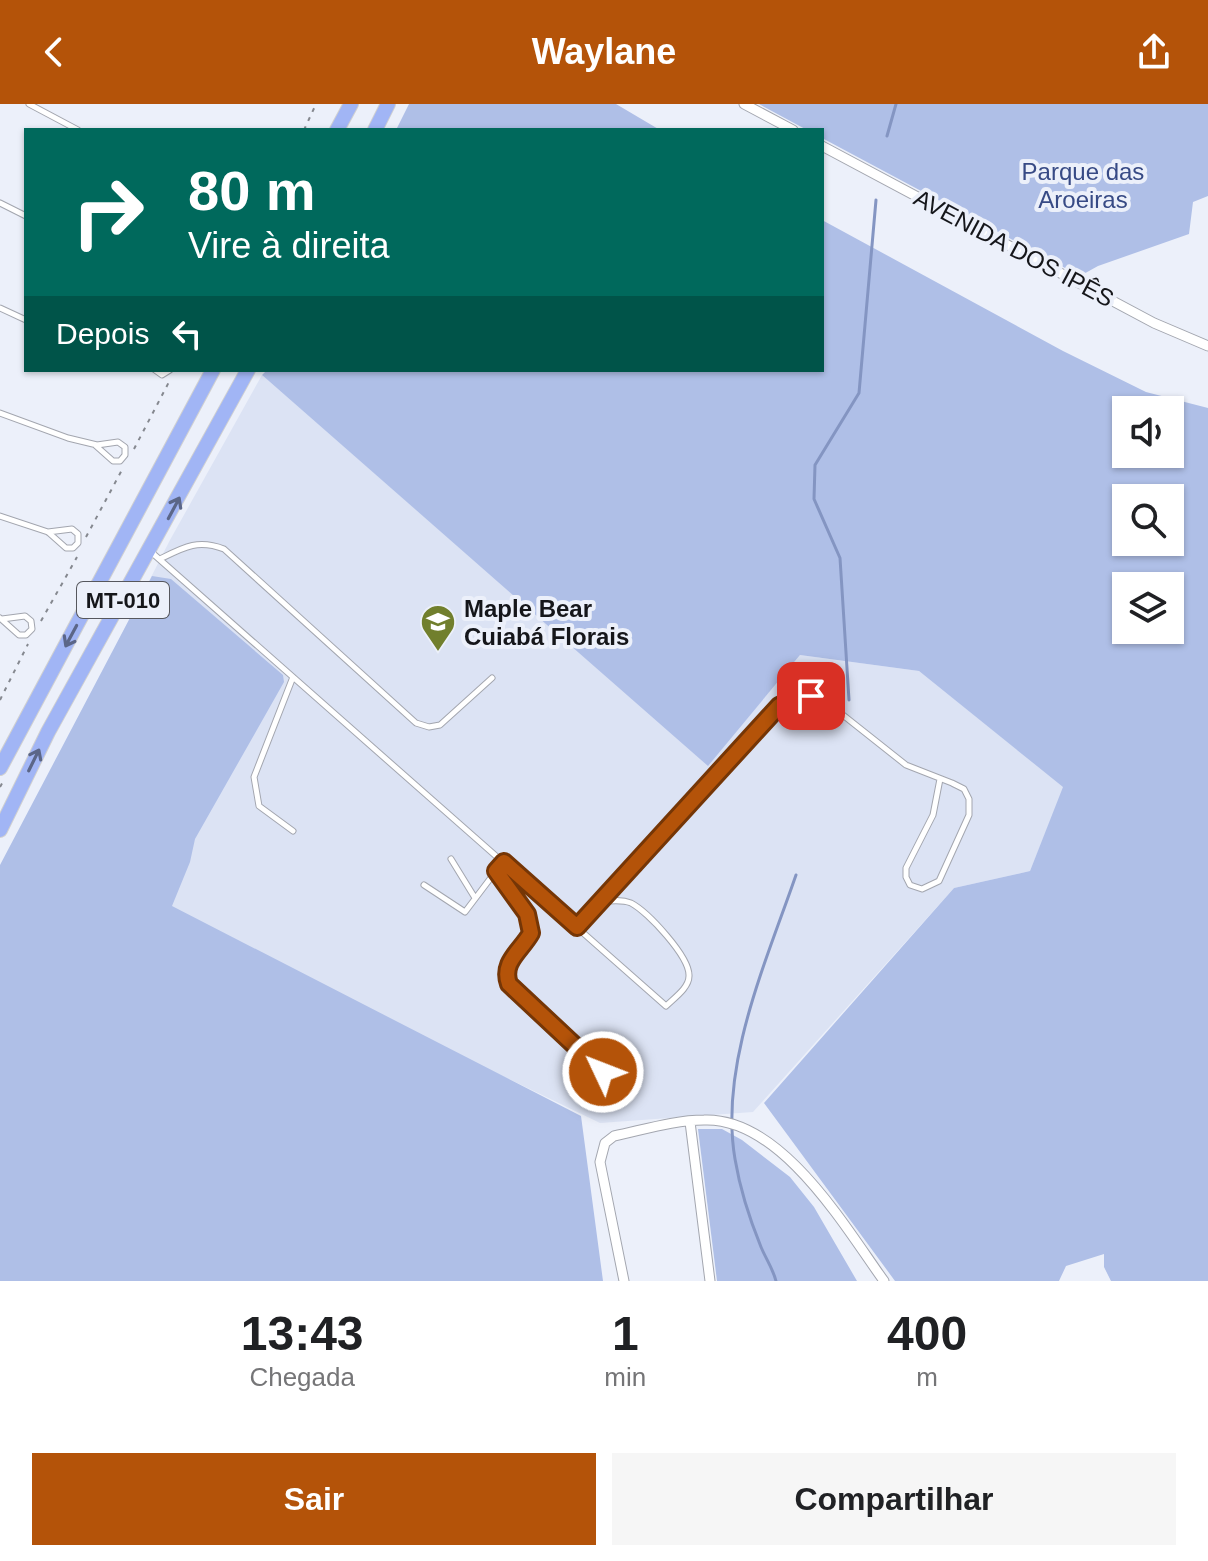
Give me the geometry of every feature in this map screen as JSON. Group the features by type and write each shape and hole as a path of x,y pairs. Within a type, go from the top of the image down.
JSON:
{"main road":[{"path":"338,128 351,104"},
{"path":"376,128 388,104"},
{"name":"MT-010","path":"0,768 212,372"},
{"name":"MT-010","path":"0,830 48,732 155,555 247,372"}],"street":[{"path":"744,104 789,128"},
{"name":"AVENIDA DOS IPÊS","path":"824,147 1154,323 1208,346"},
{"path":"624,1281 600,1162 605,1143 614,1136 690,1122 719,1121 750,1133 781,1152 809,1180 884,1281"},
{"path":"690,1122 710,1281"}],"lane":[{"path":"29,104 74,128"},
{"path":"0,203 24,215"},
{"path":"0,308 24,319"},
{"path":"0,413 95,445 118,442 125,447 125,455 120,461 113,461 95,445"},
{"path":"0,516 48,532 66,548 73,548 78,543 78,534 72,529 48,532"},
{"path":"155,555 207,542 224,549 416,723 429,727 440,725 492,678"},
{"path":"155,555 666,1006 688,984 686,960 646,914 629,903 599,902"},
{"path":"25,616 31,621 32,629 26,635 19,635 1,618 25,616"},
{"path":"293,677 254,777 259,806 293,831"},
{"path":"577,927 770,716 793,699 811,696 824,700 906,765 940,779 964,789 969,799 969,815 939,881 922,889 910,885 906,868 933,815 940,779"},
{"path":"451,859 475,898"},
{"path":"424,885 465,912 504,862"},
{"path":"496,871 527,914 531,933 508,964 505,972 509,984 603,1072"}],"path":[{"path":"305,128 316,104"}],"shaded area":[{"path":"262,375 708,765 800,655 919,671 1064,787 1030,871 954,888 753,1112 600,1123 16,841 170,540"}],"green space":[{"path":"409,104 616,104 657,128 397,128"},
{"name":"Parque das Aroeiras","path":"759,104 1208,104 1208,196 1193,202 1189,234 1098,266 1080,276 824,139 824,128 803,128"},
{"path":"824,221 1063,351 1146,392 1162,396 1112,396 1112,468 1184,468 1184,402 1208,408 1208,1281 1111,1281 1104,1267 1104,1254 1066,1266 1059,1281 895,1281 764,1103 954,888 1030,871 1063,787 919,671 800,655 708,766 262,375 265,372 824,372"},
{"path":"152,576 171,579 283,675 284,682 195,839 190,862 172,906 581,1116 603,1281 0,1281 0,865"},
{"path":"698,1129 722,1129 742,1140 790,1177 814,1207 857,1281 717,1281"}],"waterway":[{"path":"887,136 896,104"},
{"path":"849,700 840,558 814,499 815,465 859,393 876,200"},
{"path":"776,1281 743,1193 735,1159 732,1124 739,1051 748,1015 796,875"}],"place":[{"name":"Maple Bear Cuiabá Florais","path":"438,653"}],"route":[{"path":"603,1072 509,984 505,972 508,964 531,933 527,914 496,871 504,862 577,927 779,706 793,699 811,696"}]}
